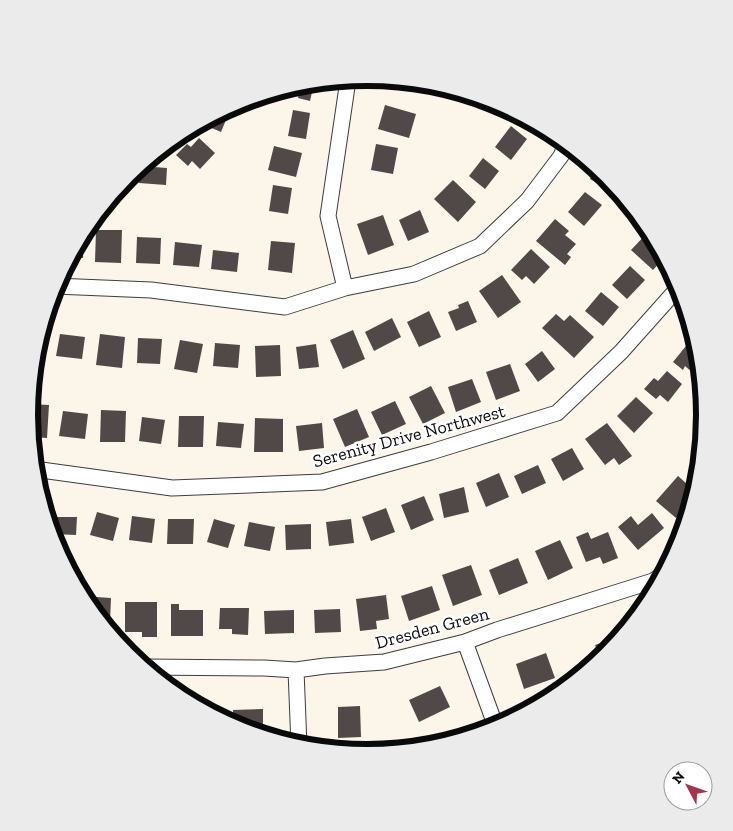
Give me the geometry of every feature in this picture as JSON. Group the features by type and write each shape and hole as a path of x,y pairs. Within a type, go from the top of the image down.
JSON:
{"street":[{"path":"345,288 328,216 347,87"},
{"path":"64,286 151,290 285,307 345,288 414,274 480,246 526,201 563,151"},
{"name":"Serenity Drive Northwest","path":"42,470 172,488 322,482 431,452 557,413 621,352 672,295"},
{"name":"Dresden Green","path":"156,668 264,668 296,670 384,662 465,642 497,630 650,582"},
{"path":"465,642 493,719"},
{"path":"296,670 299,737"}],"building":[{"path":"312,91 310,101 298,98 299,94"},
{"path":"385,105 416,114 409,138 378,129"},
{"path":"293,110 310,113 306,139 288,136"},
{"path":"227,118 221,132 209,127"},
{"path":"511,126 527,139 511,160 495,147"},
{"path":"199,138 215,153 200,169 192,161 188,166 176,155 187,144 191,147"},
{"path":"376,144 398,148 393,174 371,170"},
{"path":"274,146 302,153 296,177 268,170"},
{"path":"483,158 499,171 485,189 469,176"},
{"path":"151,167 167,168 166,185 139,183 140,178"},
{"path":"592,176 601,186 590,179"},
{"path":"453,180 476,202 458,222 434,199"},
{"path":"273,185 292,188 288,214 269,211"},
{"path":"585,192 602,205 584,226 568,212"},
{"path":"420,210 429,232 408,241 399,220"},
{"path":"383,215 394,245 368,255 357,224"},
{"path":"555,219 569,231 565,235 576,244 567,254 571,257 565,265 536,241"},
{"path":"96,230 122,230 121,263 95,262"},
{"path":"137,237 161,238 160,264 136,263"},
{"path":"643,238 659,264 653,270 631,250"},
{"path":"271,241 295,243 292,273 268,270"},
{"path":"175,242 202,245 199,267 173,265"},
{"path":"83,249 83,258 78,258"},
{"path":"531,249 550,267 534,284 526,276 522,280 511,270"},
{"path":"213,250 239,253 237,272 211,269"},
{"path":"630,266 645,280 627,299 612,285"},
{"path":"502,275 521,302 498,318 479,291"},
{"path":"601,292 619,307 603,326 585,311"},
{"path":"468,301 477,322 456,331 448,312 459,308 458,305"},
{"path":"429,311 441,337 419,347 407,322"},
{"path":"556,314 564,321 570,315 594,337 574,358 542,328"},
{"path":"392,318 401,337 374,351 365,332"},
{"path":"353,330 365,359 343,369 330,340"},
{"path":"60,334 85,337 82,359 56,356"},
{"path":"100,334 125,337 122,368 96,365"},
{"path":"138,338 162,339 160,364 137,363"},
{"path":"180,340 203,344 197,373 174,369"},
{"path":"215,343 240,345 238,368 213,366"},
{"path":"316,344 319,367 299,369 296,347"},
{"path":"687,344 693,373 685,366 683,370 673,362"},
{"path":"280,345 281,376 256,377 255,346"},
{"path":"542,351 555,369 538,382 525,364"},
{"path":"510,364 520,391 496,400 486,372"},
{"path":"667,371 682,384 668,402 660,395 656,399 644,389 654,378 658,381"},
{"path":"472,379 481,402 456,412 448,387"},
{"path":"431,386 445,413 423,424 409,397"},
{"path":"636,397 653,413 634,433 617,416"},
{"path":"395,401 406,424 382,435 371,412"},
{"path":"38,404 49,405 47,438 38,437"},
{"path":"357,409 369,437 345,447 333,419"},
{"path":"101,410 126,411 125,442 100,442"},
{"path":"63,411 88,414 85,439 59,436"},
{"path":"179,416 204,416 203,447 178,447"},
{"path":"142,417 165,420 161,444 139,441"},
{"path":"255,418 283,419 283,452 254,452"},
{"path":"218,422 244,424 241,448 216,446"},
{"path":"322,423 324,448 299,451 296,426"},
{"path":"607,423 632,456 619,465 614,458 605,465 585,439"},
{"path":"572,448 584,469 563,481 551,459"},
{"path":"538,465 546,483 522,494 514,476"},
{"path":"499,473 509,497 486,507 476,483"},
{"path":"678,476 688,485 680,513 676,518 656,501"},
{"path":"464,487 469,512 444,518 439,494"},
{"path":"424,496 434,520 411,530 401,505"},
{"path":"386,508 395,532 371,541 362,517"},
{"path":"97,512 119,518 113,541 90,535"},
{"path":"652,513 664,528 638,550 618,527 631,516 638,525"},
{"path":"132,516 155,519 152,543 129,540"},
{"path":"54,517 77,517 76,535 60,534"},
{"path":"168,519 194,519 193,544 167,544"},
{"path":"214,519 235,525 228,548 207,542"},
{"path":"351,519 354,543 329,546 326,522"},
{"path":"249,522 275,527 270,551 244,546"},
{"path":"311,524 311,549 286,550 285,525"},
{"path":"588,532 591,539 608,532 618,558 603,564 600,557 586,562 576,537"},
{"path":"560,540 573,568 548,580 535,551"},
{"path":"518,558 528,583 499,595 489,570"},
{"path":"471,565 482,595 453,606 442,575"},
{"path":"432,586 440,610 409,621 401,596"},
{"path":"386,595 389,619 376,621 377,629 360,631 356,599"},
{"path":"92,597 111,598 110,622"},
{"path":"125,602 157,602 157,637 142,637 142,632 125,632"},
{"path":"171,604 179,604 179,610 203,610 203,636 171,636"},
{"path":"220,608 249,608 248,635 232,634 232,629 219,629"},
{"path":"340,609 341,632 315,633 314,610"},
{"path":"294,610 294,633 265,634 264,611"},
{"path":"605,642 597,650 595,645"},
{"path":"546,653 555,678 524,689 516,664"},
{"path":"440,686 450,707 419,722 409,700"},
{"path":"360,706 361,737 338,738 338,707"},
{"path":"263,709 263,728 233,716 233,710"}]}
